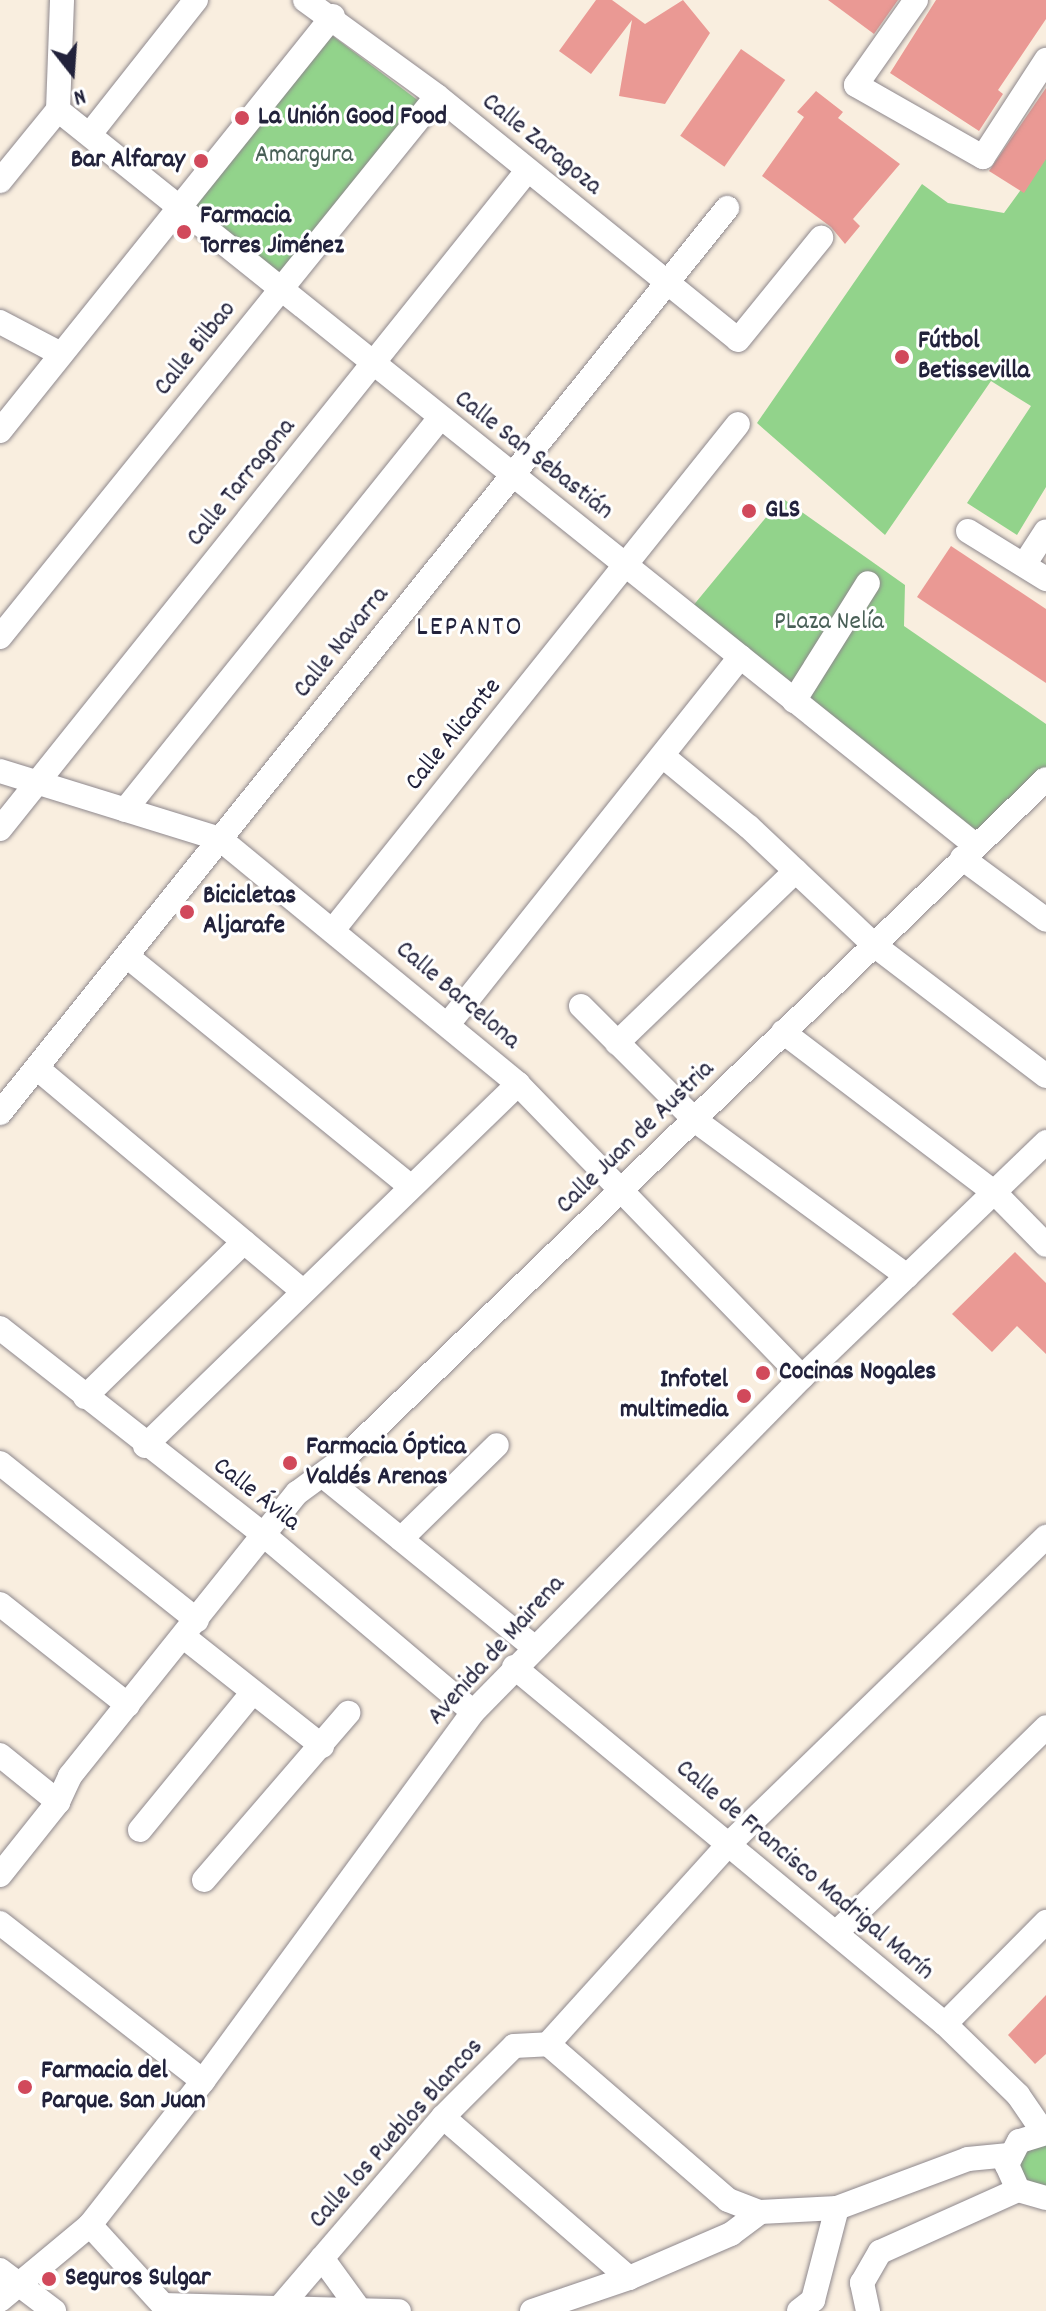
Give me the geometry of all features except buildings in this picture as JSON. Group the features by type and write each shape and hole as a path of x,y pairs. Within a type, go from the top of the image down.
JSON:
{"street":[{"path":"0,181 58,110 62,0"},
{"path":"90,134 196,0"},
{"name":"Calle Zaragoza","path":"305,0 333,16 437,96 738,340 821,238"},
{"path":"916,0 856,85 983,157 1046,60"},
{"path":"0,431 333,16"},
{"name":"Calle Bilbao","path":"0,637 437,96"},
{"name":"Calle San Sebastián","path":"58,110 794,701 1046,920"},
{"name":"Calle Tarragona","path":"0,829 527,171"},
{"name":"Calle Navarra","path":"0,1113 727,208"},
{"path":"0,322 61,354"},
{"path":"125,810 440,418"},
{"name":"Calle Alicante","path":"333,930 738,424"},
{"path":"968,531 1046,579"},
{"path":"1024,565 1046,531"},
{"path":"794,701 868,583"},
{"path":"449,1023 664,757 740,657"},
{"path":"664,757 796,871 874,945 1046,1076"},
{"name":"Calle Barcelona","path":"0,771 220,839 449,1023 518,1084 802,1377"},
{"name":"Calle Juan de Austria","path":"0,1875 58,1802 70,1776 297,1493 322,1475 696,1121 783,1032 1046,779"},
{"path":"617,1043 796,871"},
{"path":"128,957 410,1186"},
{"path":"581,1006 696,1121 907,1276"},
{"path":"783,1032 994,1192 1046,1245"},
{"path":"38,1069 303,1291"},
{"path":"145,1446 518,1084"},
{"name":"Avenida de Mairena","path":"5,2284 90,2225 203,2081 473,1712 514,1667 802,1377 1046,1142"},
{"path":"85,1397 244,1242"},
{"name":"Calle Ávila","path":"0,1328 145,1446 265,1536 473,1712"},
{"path":"401,1539 497,1445"},
{"path":"0,1463 190,1628 253,1692 322,1746"},
{"path":"322,1475 534,1647"},
{"path":"1009,2155 968,2159 837,2208 760,2212 728,2200 548,2044 728,1845 1046,1537"},
{"path":"0,1604 128,1705"},
{"name":"Calle de Francisco Madrigal Marín","path":"514,1667 945,2024 1018,2095 1045,2133"},
{"path":"140,1830 253,1692"},
{"path":"204,1880 348,1713"},
{"path":"836,1933 1046,1727"},
{"path":"0,1755 58,1802"},
{"path":"945,2024 1046,1922"},
{"path":"0,1923 203,2081"},
{"name":"Calle los Pueblos Blancos","path":"281,2306 443,2117 514,2046 548,2044"},
{"path":"443,2117 629,2278"},
{"path":"1018,2190 1008,2174 1009,2155 1026,2136 1045,2133"},
{"path":"868,2311 862,2283 880,2252 1018,2190 1046,2198"},
{"path":"811,2307 837,2208"},
{"path":"532,2311 629,2278 731,2234 760,2212"},
{"path":"90,2225 159,2308 281,2306 399,2311"},
{"path":"322,2258 359,2309"},
{"path":"5,2284 54,2311"}],"green space":[{"name":"Amargura","path":"326,31 427,107 291,288 190,211"},
{"name":"Fútbol Betissevilla","path":"1046,155 1046,487 1017,535 967,503 1031,406 991,381 885,535 757,423 922,184 948,203 1004,213"},
{"name":"PLaza Nelía","path":"782,498 905,585 904,626 1046,724 1046,771 976,835 692,607"},
{"path":"1046,2144 1046,2188 1032,2187 1018,2171 1025,2150"}],"place":[{"name":"La Unión Good Food","path":"242,118"},
{"name":"Bar Alfaray","path":"201,161"},
{"name":"Farmacia Torres Jiménez","path":"184,232"},
{"name":"Fútbol Betissevilla","path":"902,357"},
{"name":"GLS","path":"749,511"},
{"name":"Bicicletas Aljarafe","path":"187,912"},
{"name":"Cocinas Nogales","path":"763,1373"},
{"name":"Infotel multimedia","path":"744,1396"},
{"name":"Farmacia Óptica Valdés Arenas","path":"290,1463"},
{"name":"Farmacia del Parque. San Juan","path":"25,2087"},
{"name":"Seguros Sulgar","path":"49,2279"}],"district":[{"name":"LEPANTO","path":"470,629"}]}
